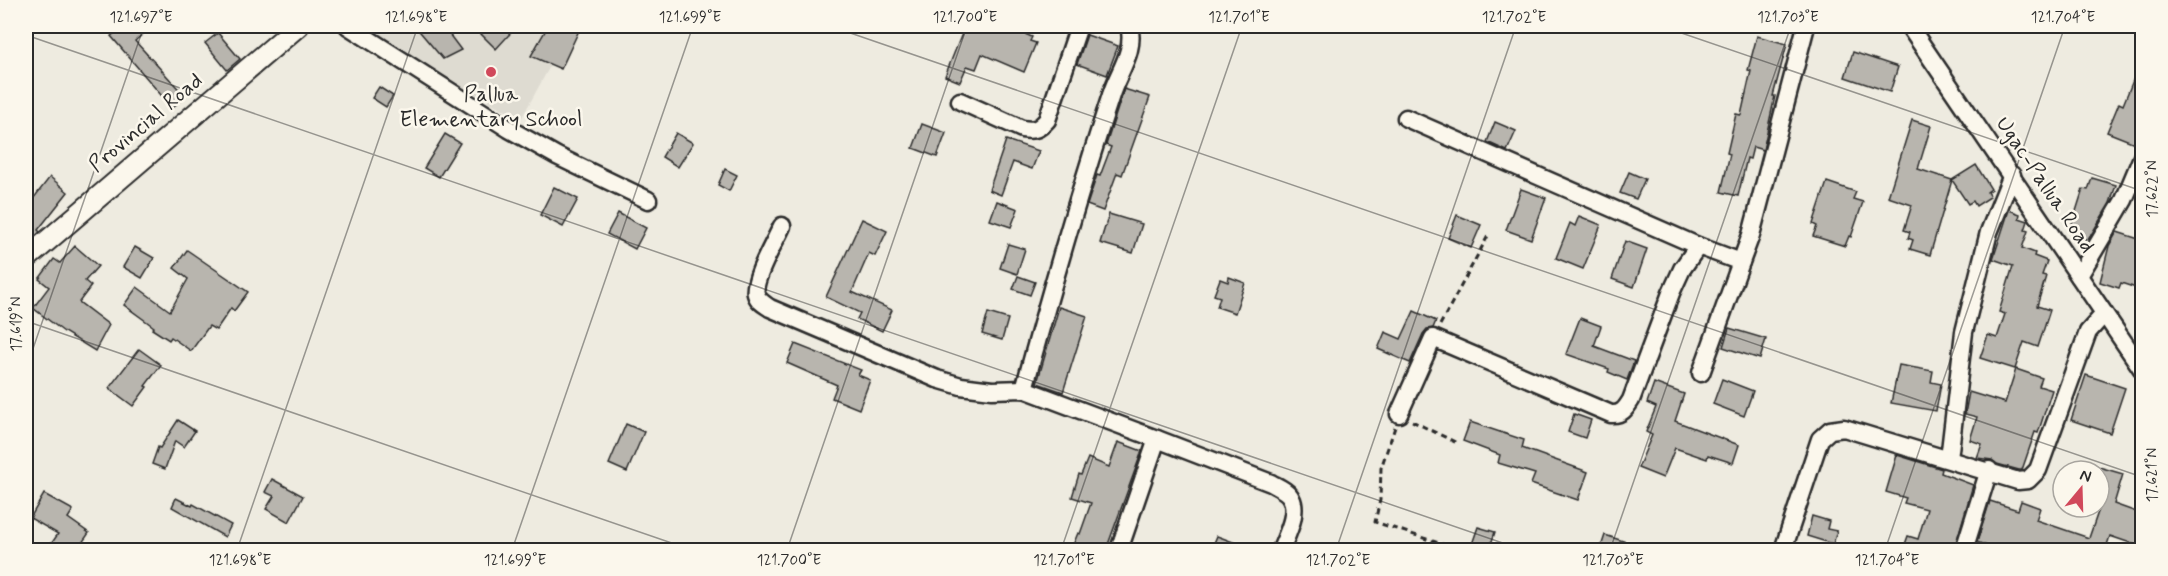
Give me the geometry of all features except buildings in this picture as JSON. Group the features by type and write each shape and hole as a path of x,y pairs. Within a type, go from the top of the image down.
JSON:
{"main road":[{"name":"Provincial Road","path":"26,259 298,26"}],"street":[{"path":"348,26 509,129 557,156 648,200"},
{"path":"960,101 1022,129 1032,131 1039,129 1047,120 1079,26"},
{"path":"1024,389 1082,184 1113,89 1129,52 1131,41 1129,26"},
{"path":"1701,373 1751,235 1806,26"},
{"name":"Ugac-Pallua Road","path":"1909,26 2142,369"},
{"path":"1406,118 1698,246 1741,262"},
{"path":"2079,276 2124,200 2142,157"},
{"path":"1949,459 1964,332 1989,232 2012,175"},
{"path":"782,226 757,282 756,292 760,301 770,308 937,379 961,386 992,390 1024,389 1271,483 1291,498 1293,509 1281,550"},
{"path":"1399,414 1433,338 1617,415 1631,400 1671,293 1682,269 1698,246"},
{"path":"1784,550 1820,439 1830,430 1844,428 1989,470 2018,481 2028,480 2034,476 2084,340 2104,314"},
{"path":"1119,550 1158,440"},
{"path":"1964,550 1989,470"}],"path":[{"path":"1433,338 1489,234"},
{"path":"1454,548 1375,522 1380,500 1382,468 1399,414 1457,443"}],"shaded area":[{"name":"Pallua Elementary School","path":"350,26 572,26 521,119"}],"place":[{"name":"Pallua Elementary School","path":"491,72"}]}
